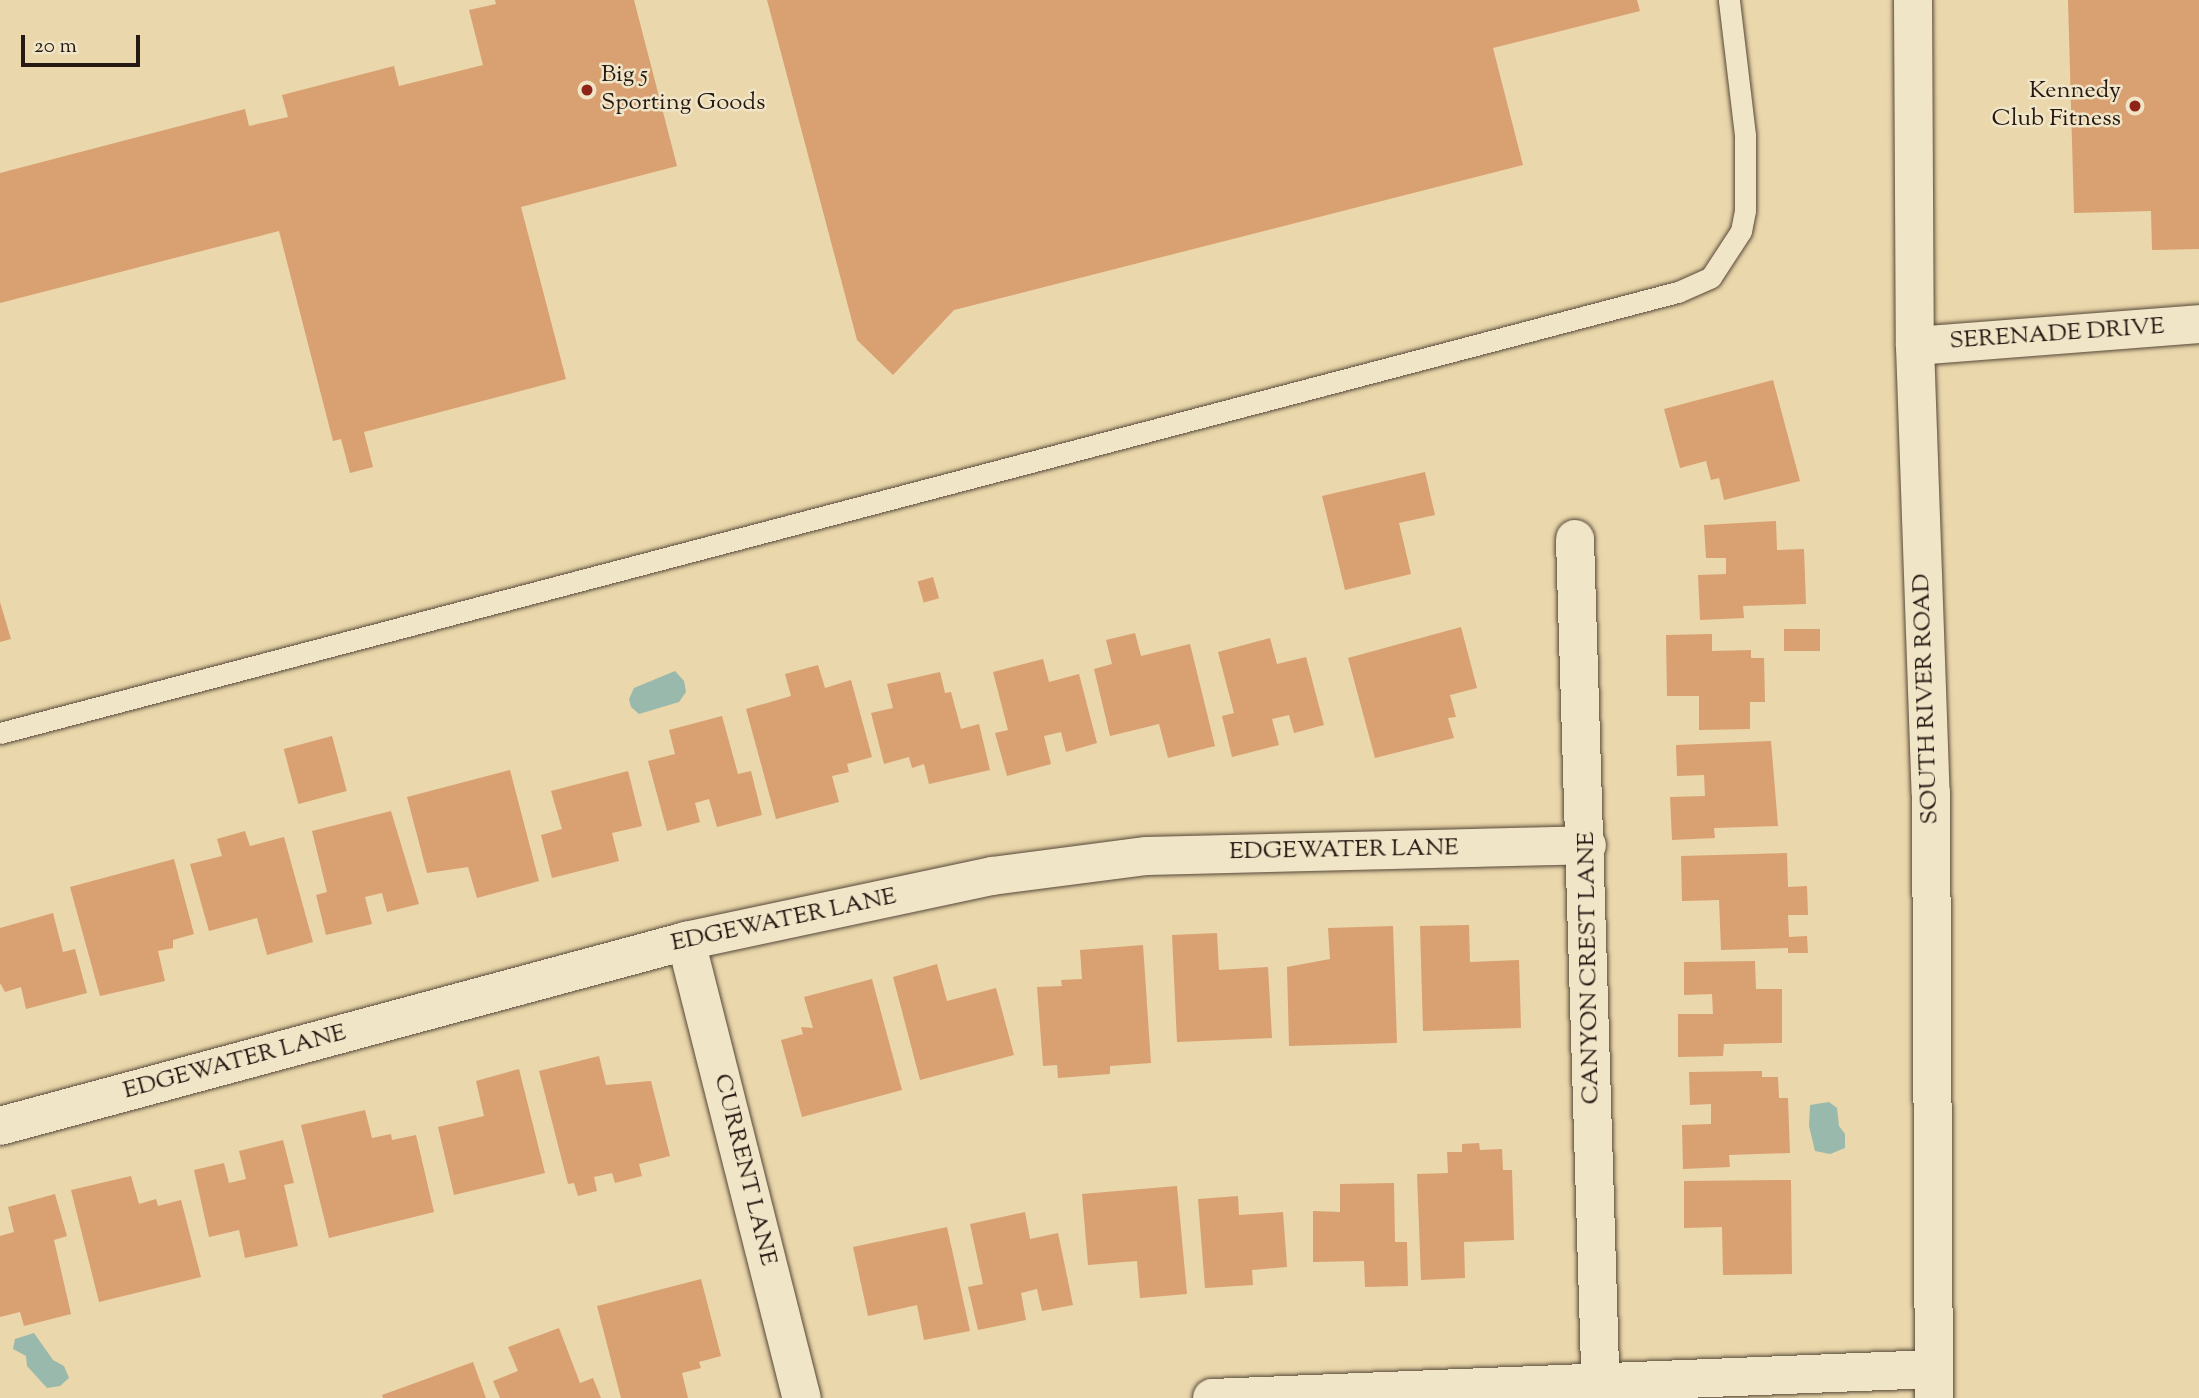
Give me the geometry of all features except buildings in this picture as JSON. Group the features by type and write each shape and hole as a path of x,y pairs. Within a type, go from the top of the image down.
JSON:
{"street":[{"name":"SOUTH RIVER ROAD","path":"1913,0 1915,346 1931,793 1933,1383"},
{"name":"SERENADE DRIVE","path":"1915,346 2199,324"},
{"name":"CANYON CREST LANE","path":"1575,539 1587,845 1600,1390"},
{"name":"EDGEWATER LANE","path":"0,1126 686,941 992,876 1147,856 1587,845"},
{"name":"CURRENT LANE","path":"686,941 802,1398"},
{"path":"1212,1398 1933,1383"}],"lane":[{"path":"0,733 1678,292 1711,277 1741,230 1745,210 1745,135 1729,0"}],"shaded area":[{"path":"675,671 684,681 686,692 679,702 639,714 631,707 629,699 634,688"},
{"path":"1829,1102 1837,1108 1839,1126 1845,1134 1845,1148 1830,1154 1815,1151 1809,1126 1810,1105"},
{"path":"34,1333 53,1360 64,1366 69,1378 60,1386 47,1388 27,1366 26,1356 13,1349 15,1339"}],"place":[{"name":"Big 5 Sporting Goods","path":"587,90"},
{"name":"Kennedy Club Fitness","path":"2135,106"}]}
